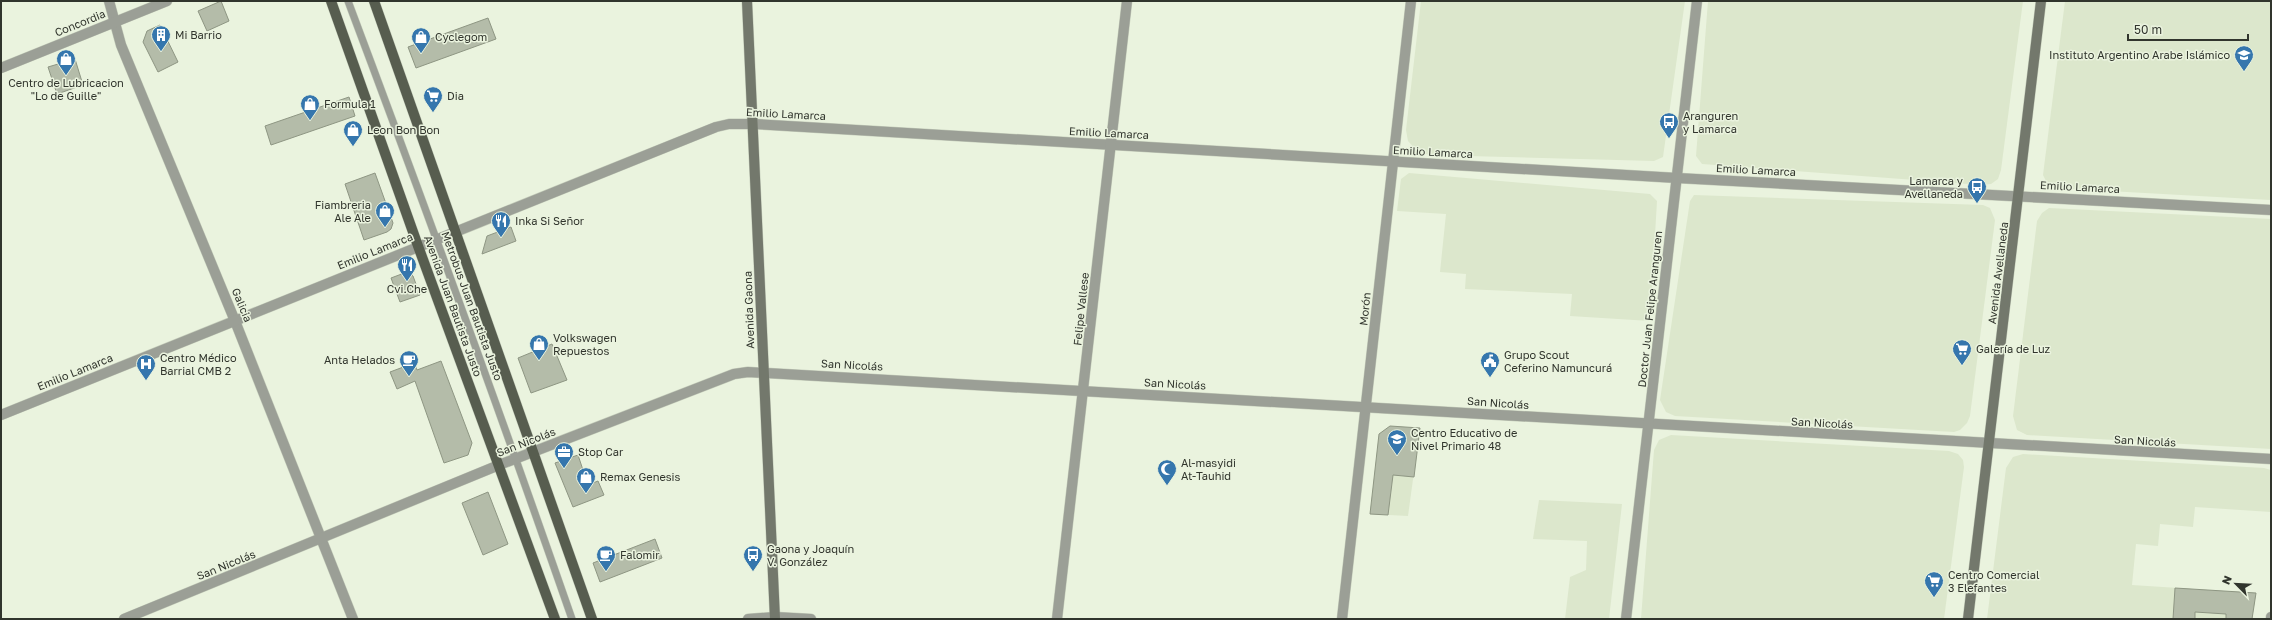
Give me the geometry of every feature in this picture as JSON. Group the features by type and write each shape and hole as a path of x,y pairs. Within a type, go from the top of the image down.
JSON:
{"main road":[{"name":"Avenida Juan Bautista Justo","path":"331,1 418,246 555,619"},
{"path":"374,1 454,233 534,452 592,619"},
{"name":"Avenida Gaona","path":"747,1 754,124 775,618"},
{"name":"Avenida Avellaneda","path":"1968,619 2041,1"}],"street":[{"name":"Galicia","path":"108,1 114,23 235,321 353,619"},
{"name":"Concordia","path":"1,68 167,1"},
{"name":"Felipe Vallese","path":"1057,619 1112,146 1127,1"},
{"name":"Morón","path":"1342,619 1411,1"},
{"name":"Doctor Juan Felipe Aranguren","path":"1626,619 1650,425 1697,1"},
{"name":"Emilio Lamarca","path":"1,415 418,246 454,233 716,127 729,124 754,124 1112,146 2271,210"},
{"name":"San Nicolás","path":"124,619 499,465 734,374 764,372 1650,425 2271,459"},
{"path":"748,619 811,619"}],"lane":[{"name":"Metrobus Juan Bautista Justo","path":"348,1 394,119 436,240 517,459 572,619"}],"shaded area":[{"path":"1421,1 1685,1 1663,157 1654,161 1429,155 1417,151 1408,141 1406,130"},
{"path":"1708,1 2023,1 2001,170 1998,179 1991,184 1982,185 1702,164 1696,156"},
{"path":"2065,1 2271,1 2271,200 2055,188 2048,185 2043,175"},
{"path":"1409,173 1650,194 1657,201 1650,321 1570,316 1572,294 1465,289 1466,274 1440,272 1446,214 1397,211 1401,179"},
{"path":"1694,195 1983,205 1990,208 1995,220 1970,416 1967,423 1960,430 1954,432 1675,416 1666,412 1660,400 1690,201"},
{"path":"2049,208 2271,219 2271,449 2027,435 2017,430 2013,416 2037,221 2042,213"},
{"name":"Centro Educativo de Nivel Primario 48","path":"1390,426 1420,428 1408,516 1370,514 1379,434"},
{"path":"1671,435 1949,451 1958,454 1963,460 1964,467 1944,619 1641,619 1654,450 1659,440"},
{"path":"2023,454 2264,468 2271,470 2271,512 2195,507 2193,527 2160,524 2158,546 2136,544 2132,585 2256,593 2252,619 1987,619 2006,468 2013,457"},
{"path":"1539,500 1622,504 1609,619 1565,619 1570,577 1586,570 1587,541 1533,539"}],"building":[{"path":"221,1 229,21 207,31 198,11"},
{"path":"488,18 496,39 416,68 408,47"},
{"name":"Mi Barrio","path":"160,25 178,62 158,72 143,42 147,31"},
{"name":"Centro de Lubricacion \"Lo de Guille\"","path":"75,59 83,85 57,94 48,67"},
{"name":"Formula 1","path":"349,97 355,116 271,145 265,126"},
{"path":"375,173 393,223 391,229 387,232 364,240 345,184"},
{"name":"Inka Si Señor","path":"511,227 516,241 482,254 487,236"},
{"path":"407,272 413,276 420,295 400,302 391,278"},
{"path":"552,344 567,380 531,393 518,358"},
{"path":"441,361 472,443 468,455 444,463 415,381 397,389 390,372 414,363 417,370"},
{"name":"Centro Educativo de Nivel Primario 48","path":"1390,426 1420,428 1414,477 1393,475 1388,515 1370,514 1379,434"},
{"path":"578,455 588,485 598,481 604,495 573,507 555,463"},
{"path":"488,492 508,544 483,555 462,503"},
{"path":"655,539 662,558 600,582 593,563"},
{"path":"2175,588 2256,593 2252,619 2226,619 2226,614 2195,612 2195,619 2173,619"}],"place":[{"name":"Mi Barrio","path":"161,52"},
{"name":"Cyclegom","path":"421,54"},
{"name":"Instituto Argentino Arabe Islámico","path":"2244,72"},
{"name":"Centro de Lubricacion \"Lo de Guille\"","path":"66,76"},
{"name":"Dia","path":"433,113"},
{"name":"Formula 1","path":"310,121"},
{"name":"Aranguren y Lamarca","path":"1669,139"},
{"name":"Leon Bon Bon","path":"353,147"},
{"name":"Lamarca y Avellaneda","path":"1977,204"},
{"name":"Fiambreria Ale Ale","path":"385,228"},
{"name":"Inka Si Señor","path":"501,238"},
{"name":"Cvi.Che","path":"407,282"},
{"name":"Volkswagen Repuestos","path":"539,361"},
{"name":"Galería de Luz","path":"1962,366"},
{"name":"Anta Helados","path":"409,377"},
{"name":"Grupo Scout Ceferino Namuncurá","path":"1490,378"},
{"name":"Centro Médico Barrial CMB 2","path":"146,381"},
{"name":"Centro Educativo de Nivel Primario 48","path":"1397,456"},
{"name":"Stop Car","path":"564,469"},
{"name":"Al-masyidi At-Tauhid","path":"1167,486"},
{"name":"Remax Genesis","path":"586,494"},
{"name":"Falomir","path":"606,572"},
{"name":"Gaona y Joaquín V. González","path":"753,572"},
{"name":"Centro Comercial 3 Elefantes","path":"1934,598"}]}
